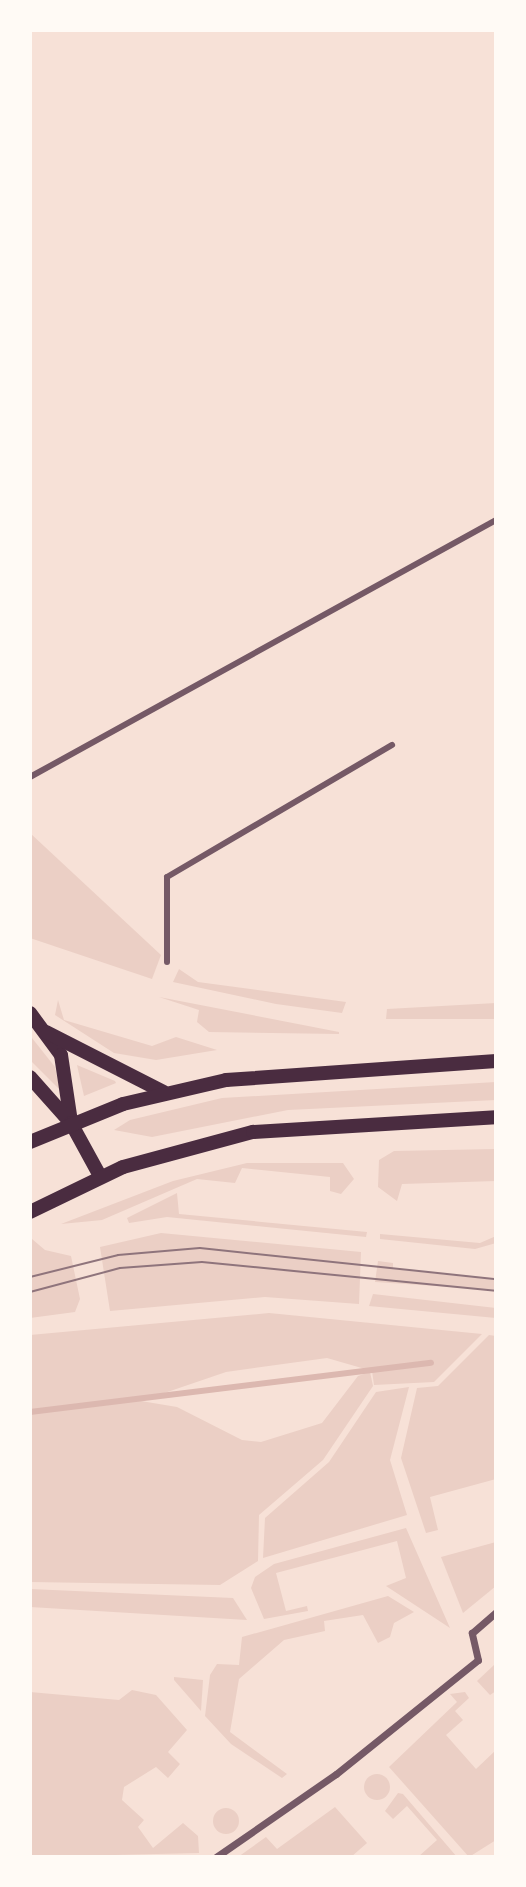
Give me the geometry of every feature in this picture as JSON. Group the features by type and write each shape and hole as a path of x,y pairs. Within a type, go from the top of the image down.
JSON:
{"main road":[{"path":"30,1013 46,1032 68,1074 71,1123"},
{"path":"46,1032 164,1093"},
{"path":"30,1142 71,1123 164,1093 265,1075 496,1061"},
{"path":"30,1077 71,1123 100,1176"},
{"path":"30,1212 100,1176 191,1146 266,1130 496,1117"}],"street":[{"path":"30,778 496,520"},
{"path":"167,962 167,877 392,745"},
{"path":"216,1857 336,1774 478,1660 472,1633 496,1612"}],"shaded area":[{"path":"30,833 161,955 152,979 30,938"},
{"path":"179,969 198,982 346,1002 342,1013 276,1004 173,982"},
{"path":"159,997 339,1034 209,1032 197,1022 199,1010"},
{"path":"58,1000 64,1020 152,1046 176,1037 217,1050 156,1060 114,1053 55,1015"},
{"path":"496,1003 496,1019 386,1019 387,1009"},
{"path":"32,1038 55,1067 60,1090 30,1060"},
{"path":"77,1065 115,1081 116,1083 84,1096"},
{"path":"496,1082 496,1100 288,1110 152,1137 114,1130 130,1120 222,1098"},
{"path":"496,1149 496,1181 402,1184 397,1201 378,1187 379,1160 394,1151"},
{"path":"247,1163 343,1163 354,1179 341,1194 330,1191 330,1177 242,1168 235,1183 197,1179 102,1220 61,1224 173,1181"},
{"path":"177,1193 179,1214 367,1232 366,1237 167,1217 129,1223 127,1218"},
{"path":"161,1233 361,1252 359,1304 265,1297 110,1311 100,1247"},
{"path":"380,1234 480,1243 496,1236 496,1243 475,1249 380,1239"},
{"path":"32,1239 45,1250 71,1256 80,1299 75,1312 30,1318"},
{"path":"378,1261 393,1263 393,1269 496,1280 496,1290 375,1282"},
{"path":"373,1294 496,1308 496,1318 369,1306"},
{"path":"269,1313 482,1334 434,1382 374,1385 372,1371 327,1358 226,1372 141,1401 177,1407 242,1440 261,1442 322,1423 358,1376 370,1372 373,1386 323,1460 259,1515 258,1561 220,1585 30,1582 30,1335"},
{"path":"489,1335 496,1336 496,1479 430,1497 438,1530 426,1533 401,1458 417,1388 438,1386"},
{"path":"409,1387 390,1460 407,1515 263,1558 265,1518 329,1462 376,1392"},
{"path":"406,1528 450,1628 386,1586 406,1578 397,1541 276,1573 286,1611 307,1606 308,1611 264,1619 251,1588 255,1577 274,1564"},
{"path":"496,1542 496,1586 463,1613 441,1557"},
{"path":"30,1589 233,1598 247,1620 30,1607"},
{"path":"388,1596 414,1612 394,1623 390,1637 378,1643 363,1615 324,1621 325,1631 284,1640 239,1679 230,1732 287,1774 282,1778 231,1744 205,1716 210,1675 217,1664 239,1665 242,1637"},
{"path":"494,1665 496,1691 490,1695 477,1681"},
{"path":"174,1677 203,1680 201,1711 174,1680"},
{"path":"132,1690 156,1695 187,1730 168,1752 180,1764 168,1778 156,1767 124,1787 122,1800 144,1820 138,1827 153,1848 183,1823 198,1836 199,1853 30,1857 30,1692 119,1700"},
{"path":"465,1692 469,1698 455,1711 463,1720 446,1735 476,1769 496,1750 496,1840 469,1857 389,1767 457,1702 450,1694"},
{"path":"377,1774 386,1778 390,1787 386,1796 377,1800 368,1796 364,1787 368,1778"},
{"path":"398,1793 403,1794 457,1857 418,1857 437,1840 407,1806 393,1819 385,1811"},
{"path":"335,1807 367,1843 351,1857 238,1857 266,1837 277,1849"},
{"path":"226,1808 235,1812 239,1821 235,1830 226,1834 217,1830 213,1821 217,1812"}],"waterway":[{"path":"30,1412 431,1363"}],"tram line":[{"path":"30,1277 118,1255 200,1248 496,1279"},
{"path":"30,1292 120,1268 202,1262 496,1291"}]}
